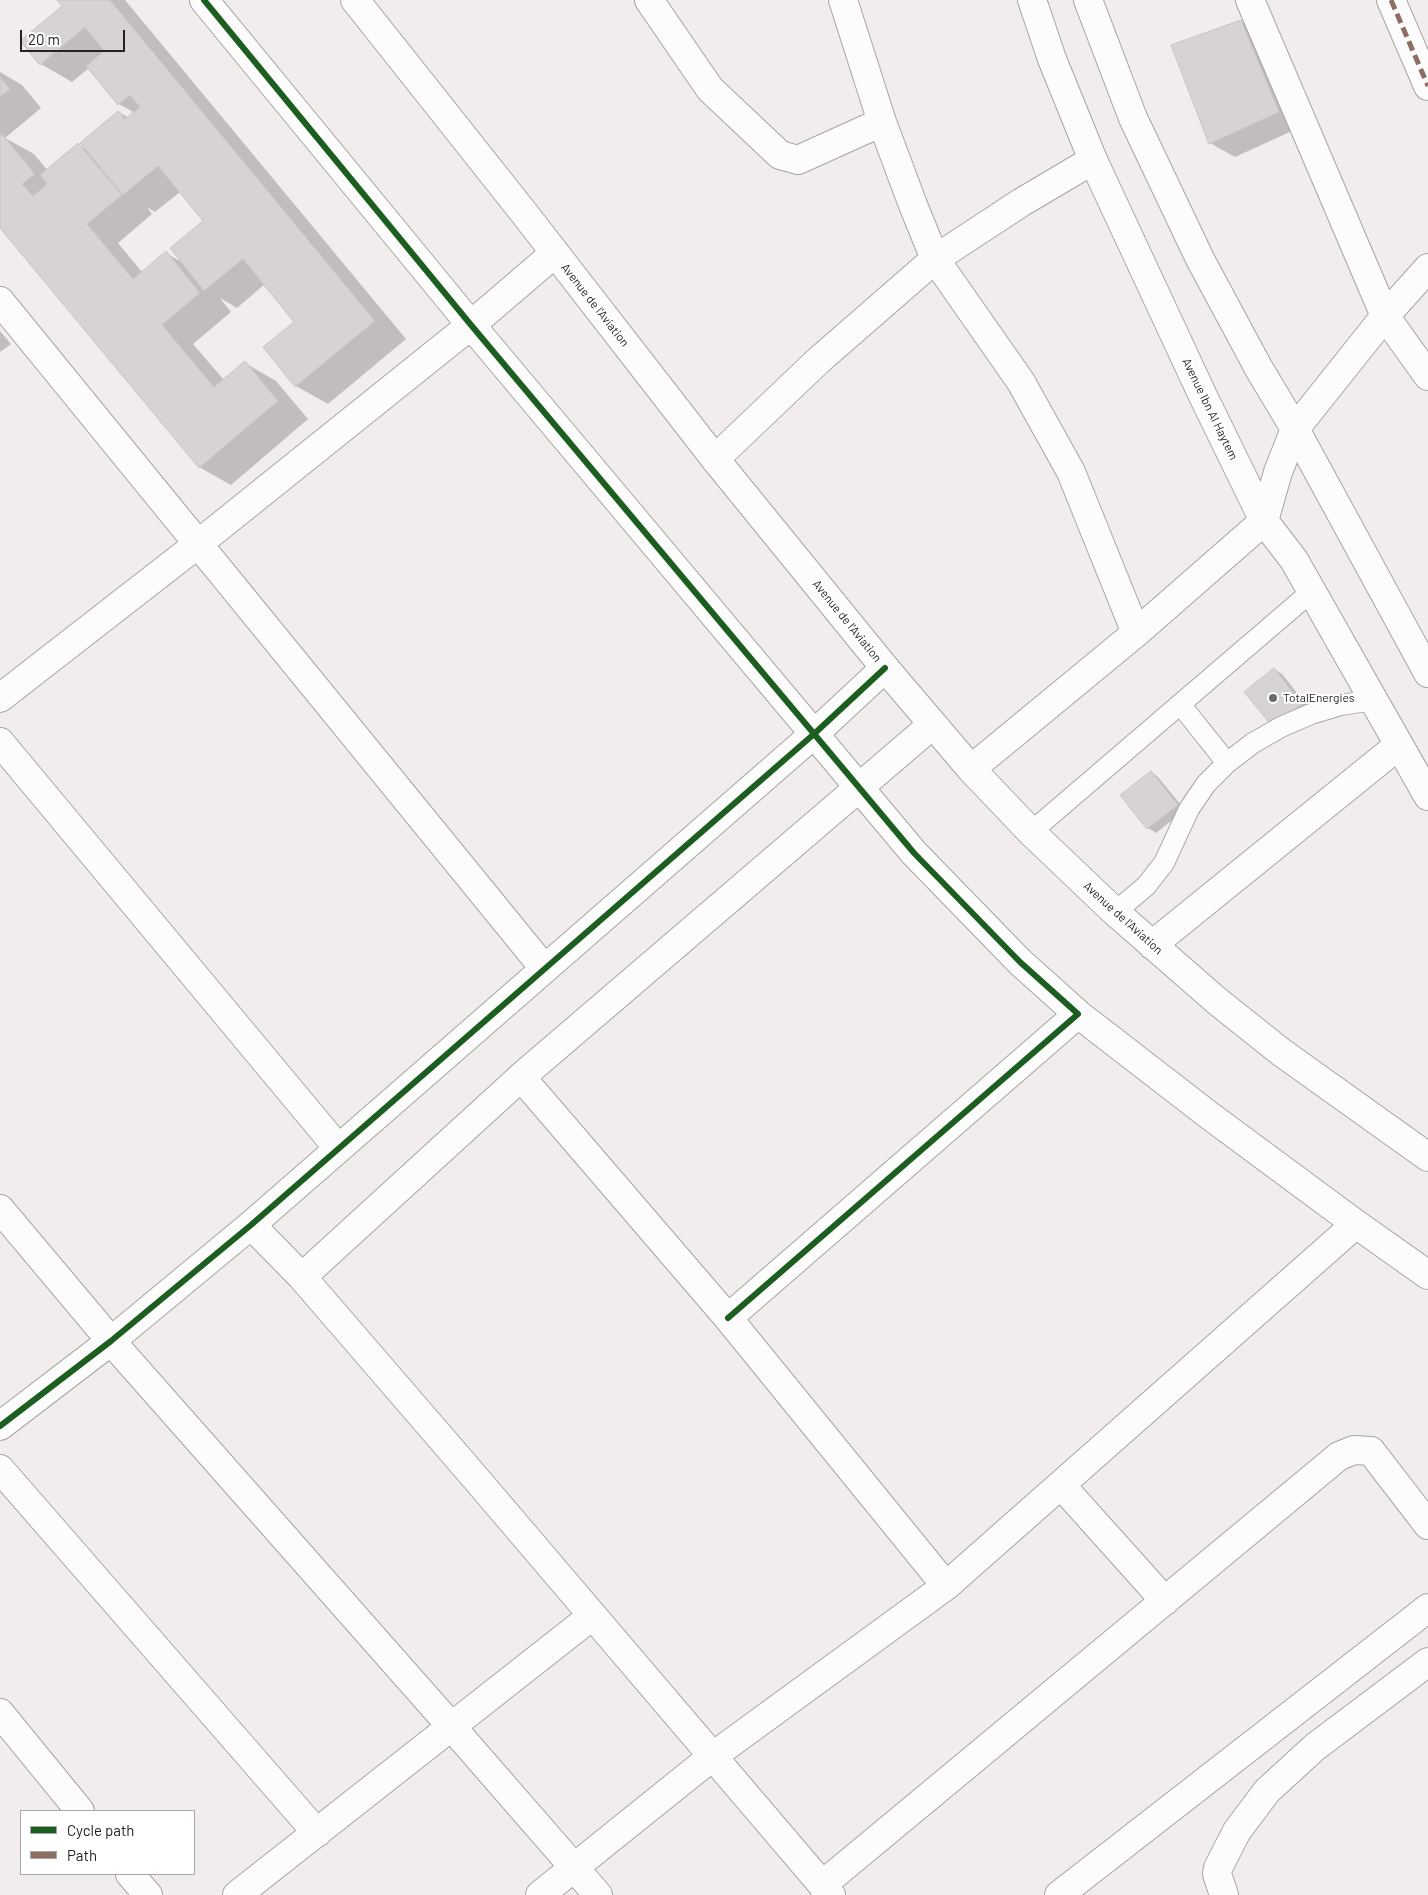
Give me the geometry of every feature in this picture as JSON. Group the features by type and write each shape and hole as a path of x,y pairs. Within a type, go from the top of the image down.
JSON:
{"street":[{"path":"204,0 471,325 914,853 958,900 1020,962 1078,1014 1202,1110 1428,1275"},
{"name":"Avenue de l'Aviation","path":"355,0 715,458 885,668 971,769 1030,832 1115,912 1218,1002 1281,1052 1428,1157"},
{"path":"649,0 710,89 780,155 798,160 882,122"},
{"path":"843,0 882,122 935,259 1021,382 1071,472 1136,633"},
{"name":"Avenue Ibn Al Haytem","path":"1032,0 1052,59 1093,160 1203,396 1264,521 1294,560 1428,796"},
{"path":"1088,0 1113,68 1158,174 1258,367 1295,429 1428,673"},
{"path":"1250,0 1385,316 1428,376"},
{"path":"1391,0 1428,86"},
{"path":"715,458 818,360 935,259 1022,202 1093,160"},
{"path":"0,698 198,544 471,325 555,253"},
{"path":"971,769 1136,633 1264,521 1278,472 1295,429 1385,316 1428,268"},
{"path":"0,301 544,968"},
{"path":"0,1426 111,1341 250,1224 814,734 885,668"},
{"path":"302,1277 521,1077 932,725"},
{"path":"0,742 338,1148"},
{"path":"1152,945 1399,745"},
{"path":"728,1318 1078,1014"},
{"path":"521,1077 728,1318 946,1586"},
{"path":"0,1209 111,1341 598,1895"},
{"path":"250,1224 302,1277 827,1890 1165,1601 1339,1456 1354,1450 1371,1452 1428,1526"},
{"path":"540,1895 713,1756 946,1586 1356,1224"},
{"path":"0,1469 317,1833"},
{"path":"1061,1485 1165,1601"},
{"path":"1059,1895 1428,1608"},
{"path":"237,1895 592,1616"},
{"path":"1220,1884 1222,1859 1237,1831 1267,1792 1316,1747 1428,1662"},
{"path":"0,1713 79,1810"},
{"path":"131,1875 148,1895"}],"lane":[{"path":"1030,832 1312,592"},
{"path":"1115,912 1146,886 1164,863 1189,809 1206,784 1227,763 1253,743 1281,727 1311,714 1341,705 1373,700"},
{"path":"1180,704 1227,763"}],"building":[{"path":"57,0 110,0 375,321 295,387 263,347 294,322 243,259 204,291 170,248 203,221 158,166 123,195 80,143 118,111 125,119 140,107 130,95 118,105 86,66 104,51 85,27 40,65 20,41 62,6"},
{"path":"1241,20 1279,112 1209,144 1171,45"},
{"path":"0,77 10,89 0,97"},
{"path":"2,134 35,174 22,184 33,196 47,184 40,175 78,143 122,195 87,224 133,279 166,251 200,293 162,325 214,387 245,361 278,401 199,468 0,228 0,136"},
{"name":"TotalEnergies","path":"1274,668 1302,704 1273,727 1244,692"},
{"path":"1151,771 1178,805 1147,829 1120,795"}],"marked path":[{"path":"1391,0 1428,86"}],"cycle path":[{"path":"204,0 471,325 914,853 1020,962 1078,1014 728,1318"},
{"path":"0,1426 111,1341 251,1225 814,734 885,668"}],"place":[{"name":"TotalEnergies","path":"1273,698"}]}
